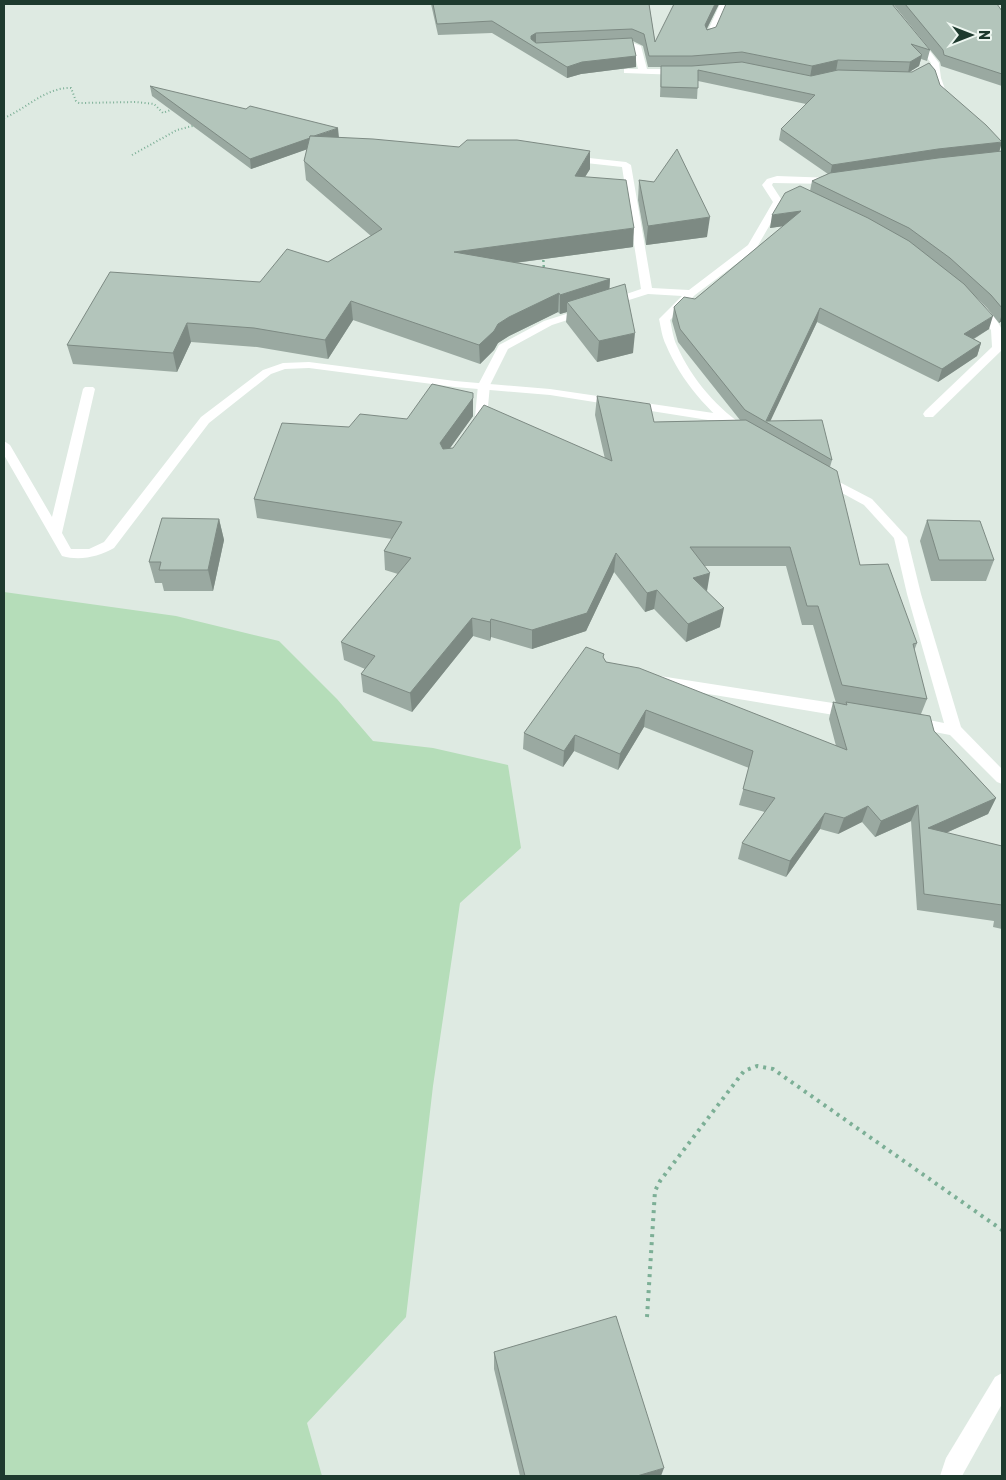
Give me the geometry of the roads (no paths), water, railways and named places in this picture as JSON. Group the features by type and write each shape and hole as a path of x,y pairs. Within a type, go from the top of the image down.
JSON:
{"street":[{"path":"709,37 724,4"},
{"path":"913,35 931,65 942,92 948,98"},
{"path":"602,45 631,44 637,46 643,71"},
{"path":"627,71 691,72"},
{"path":"569,159 626,165 647,291"},
{"path":"751,436 734,426 696,386 672,349 664,319 691,293 752,247 778,202 767,185 770,181 777,179 842,180"},
{"path":"770,181 788,189"},
{"path":"470,433 482,417 484,385 503,347 512,341 548,323 647,291 691,293"},
{"path":"929,414 998,348 1000,338 997,329 968,299"},
{"path":"4,445 67,553 81,555 97,553 109,546 205,420 267,372 284,366 309,365 456,384 550,392 727,419"},
{"path":"56,533 89,389"},
{"path":"817,475 868,502 900,536 914,594 954,730 1002,778"},
{"path":"645,678 868,715"},
{"path":"897,720 954,730"},
{"path":"951,1476 954,1466 1002,1384"}]}
